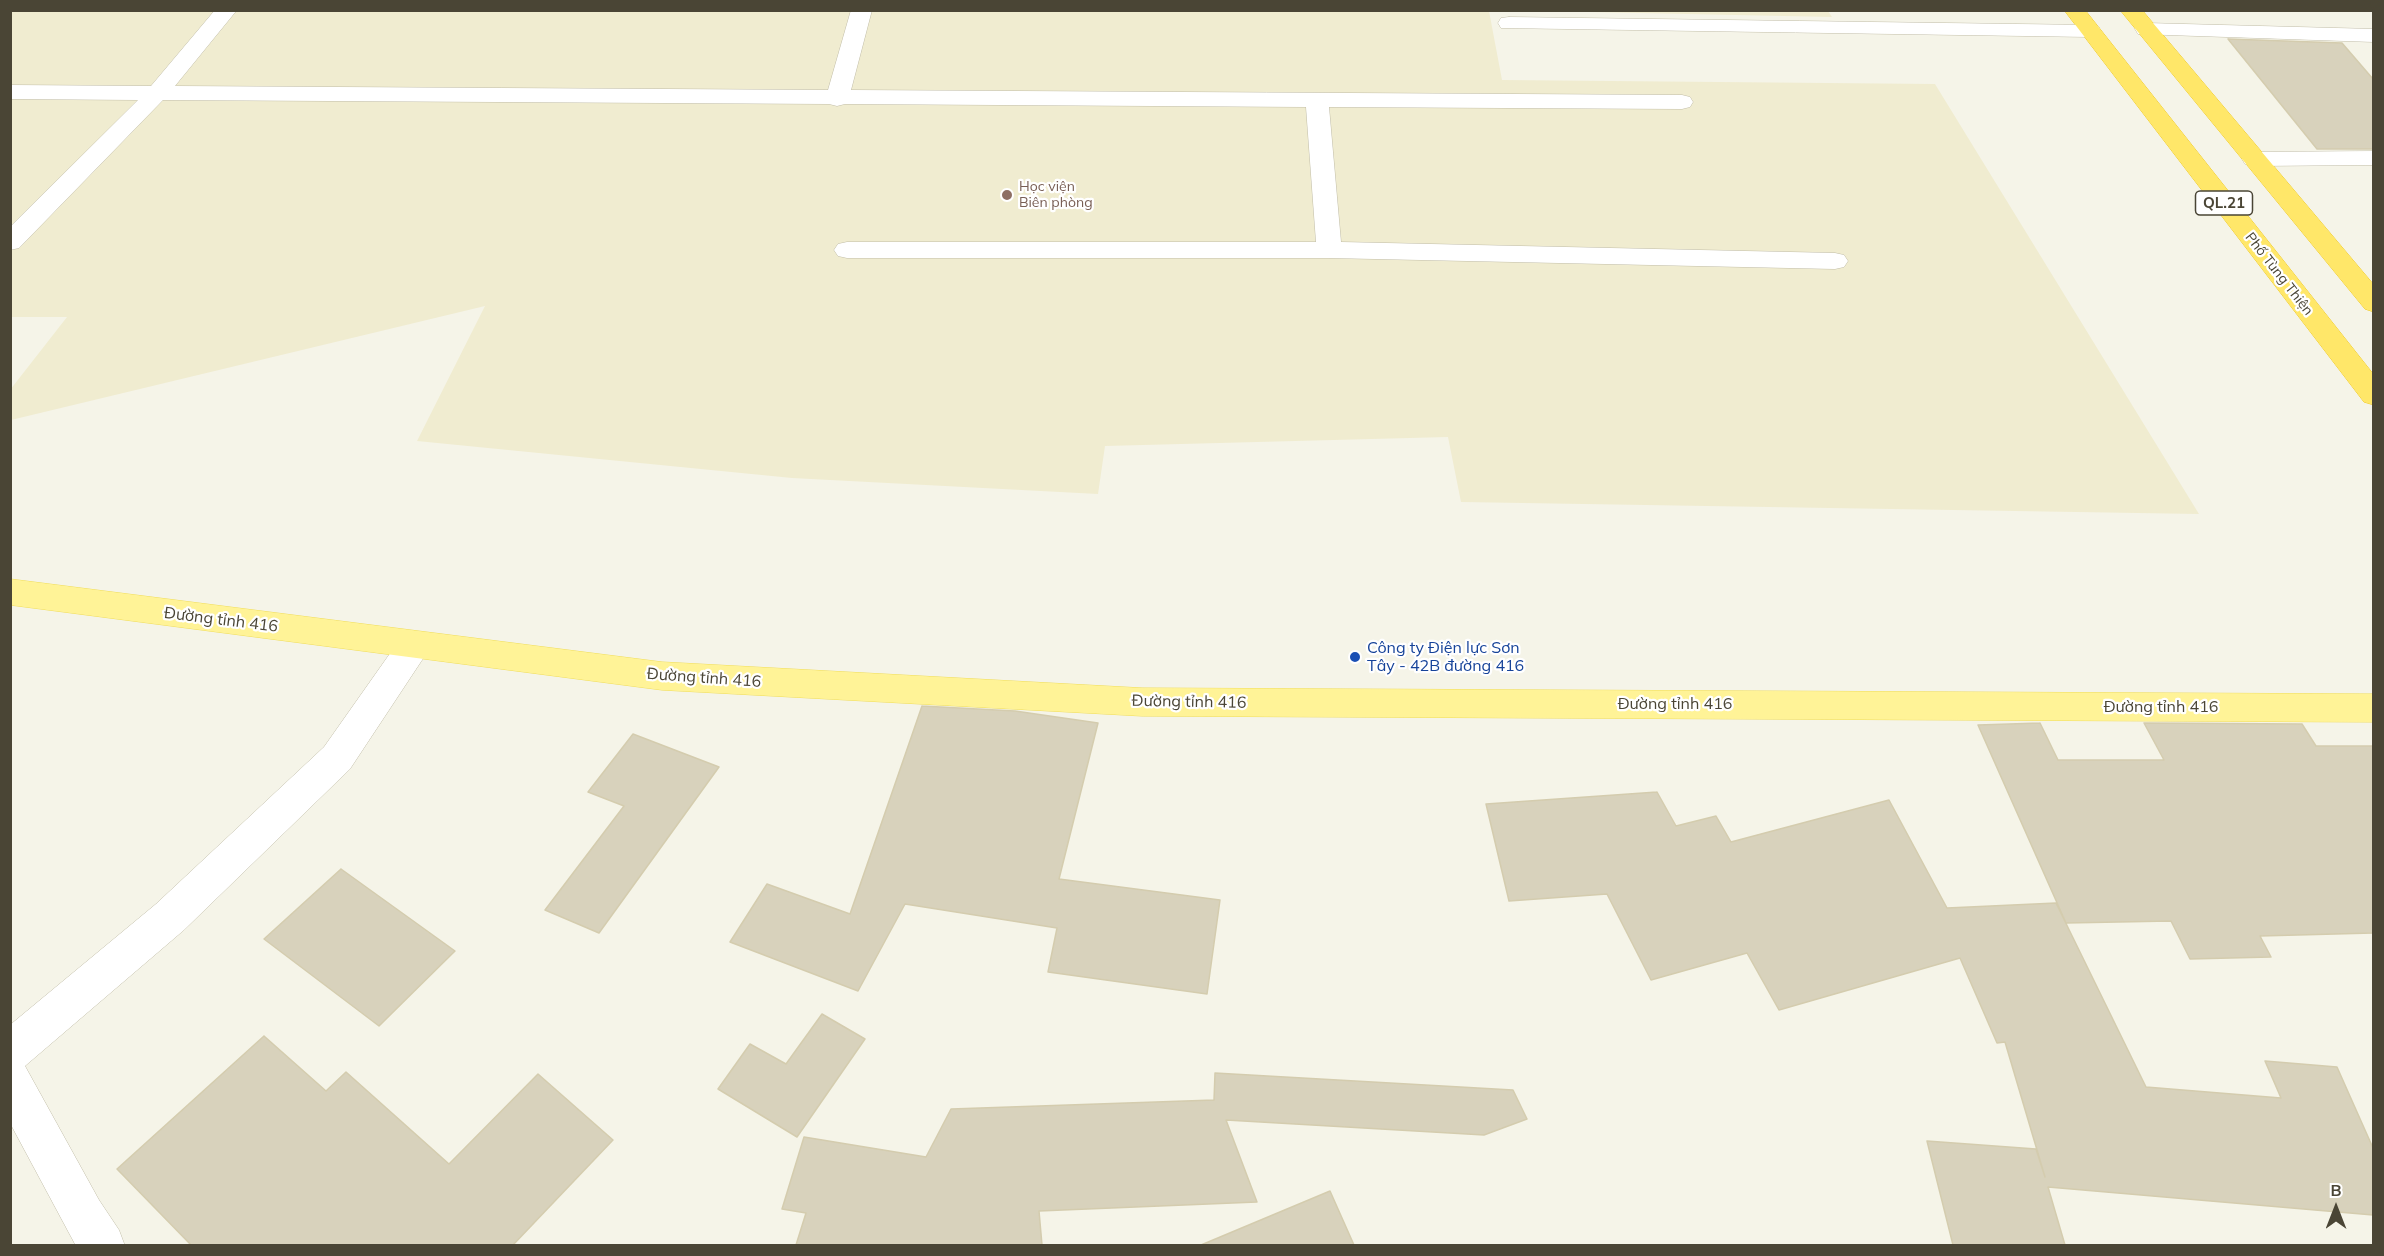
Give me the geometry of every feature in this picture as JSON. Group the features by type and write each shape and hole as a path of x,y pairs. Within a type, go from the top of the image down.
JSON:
{"highway":[{"name":"Phố Tùng Thiện","path":"2074,10 2373,395"},
{"name":"QL.21","path":"2130,10 2373,303"}],"main road":[{"name":"Đường tỉnh 416","path":"10,592 662,676 1142,702 2373,708"}],"street":[{"path":"10,242 157,93 228,10"},
{"path":"837,99 862,10"},
{"path":"1509,23 2090,31"},
{"path":"2146,29 2373,36"},
{"path":"10,92 837,99 1682,102"},
{"path":"1317,101 1329,250"},
{"path":"2254,159 2373,158"},
{"path":"847,250 1329,250 1835,261"},
{"path":"10,1052 170,917 337,758 415,645"},
{"path":"10,1079 82,1216 103,1245"}],"shaded area":[{"path":"1828,10 1832,17 1542,11"},
{"name":"Học viện Biên phòng","path":"11,11 1489,11 1502,80 1935,84 2199,514 1461,502 1448,437 1105,446 1098,494 792,478 417,441 485,306 11,420 10,390 67,317 11,317"}],"building":[{"path":"2228,39 2342,43 2373,79 2373,149 2317,149"},
{"path":"922,706 1015,711 1098,723 1059,879 1220,900 1207,994 1048,972 1057,928 905,904 858,991 730,942 767,884 850,914"},
{"path":"2040,723 2058,760 2164,760 2144,723 2302,724 2316,746 2373,746 2373,933 2260,936 2271,957 2190,959 2171,921 2066,923 1978,725"},
{"path":"633,734 719,767 599,933 545,910 624,806 588,792"},
{"path":"1657,792 1676,826 1716,816 1731,842 1889,800 1947,908 2056,903 2146,1087 2281,1098 2265,1061 2337,1067 2373,1148 2373,1215 2048,1187 2065,1245 1953,1245 1927,1141 2036,1149 2045,1177 2005,1042 1997,1043 1960,958 1779,1010 1747,953 1651,980 1607,894 1509,901 1486,804"},
{"path":"341,869 455,951 379,1026 264,939"},
{"path":"822,1014 865,1039 797,1137 718,1089 750,1044 786,1064"},
{"path":"264,1036 326,1091 346,1072 449,1164 538,1074 613,1140 513,1245 191,1245 117,1169"},
{"path":"1215,1073 1513,1090 1527,1119 1484,1135 1226,1120 1257,1202 1039,1211 1042,1245 796,1245 806,1213 782,1209 804,1137 926,1157 951,1109 1214,1100"},
{"path":"1330,1191 1354,1245 1201,1245"}],"place":[{"name":"Học viện Biên phòng","path":"1007,195"},
{"name":"Công ty Điện lực Sơn Tây - 42B đường 416","path":"1355,657"}]}
